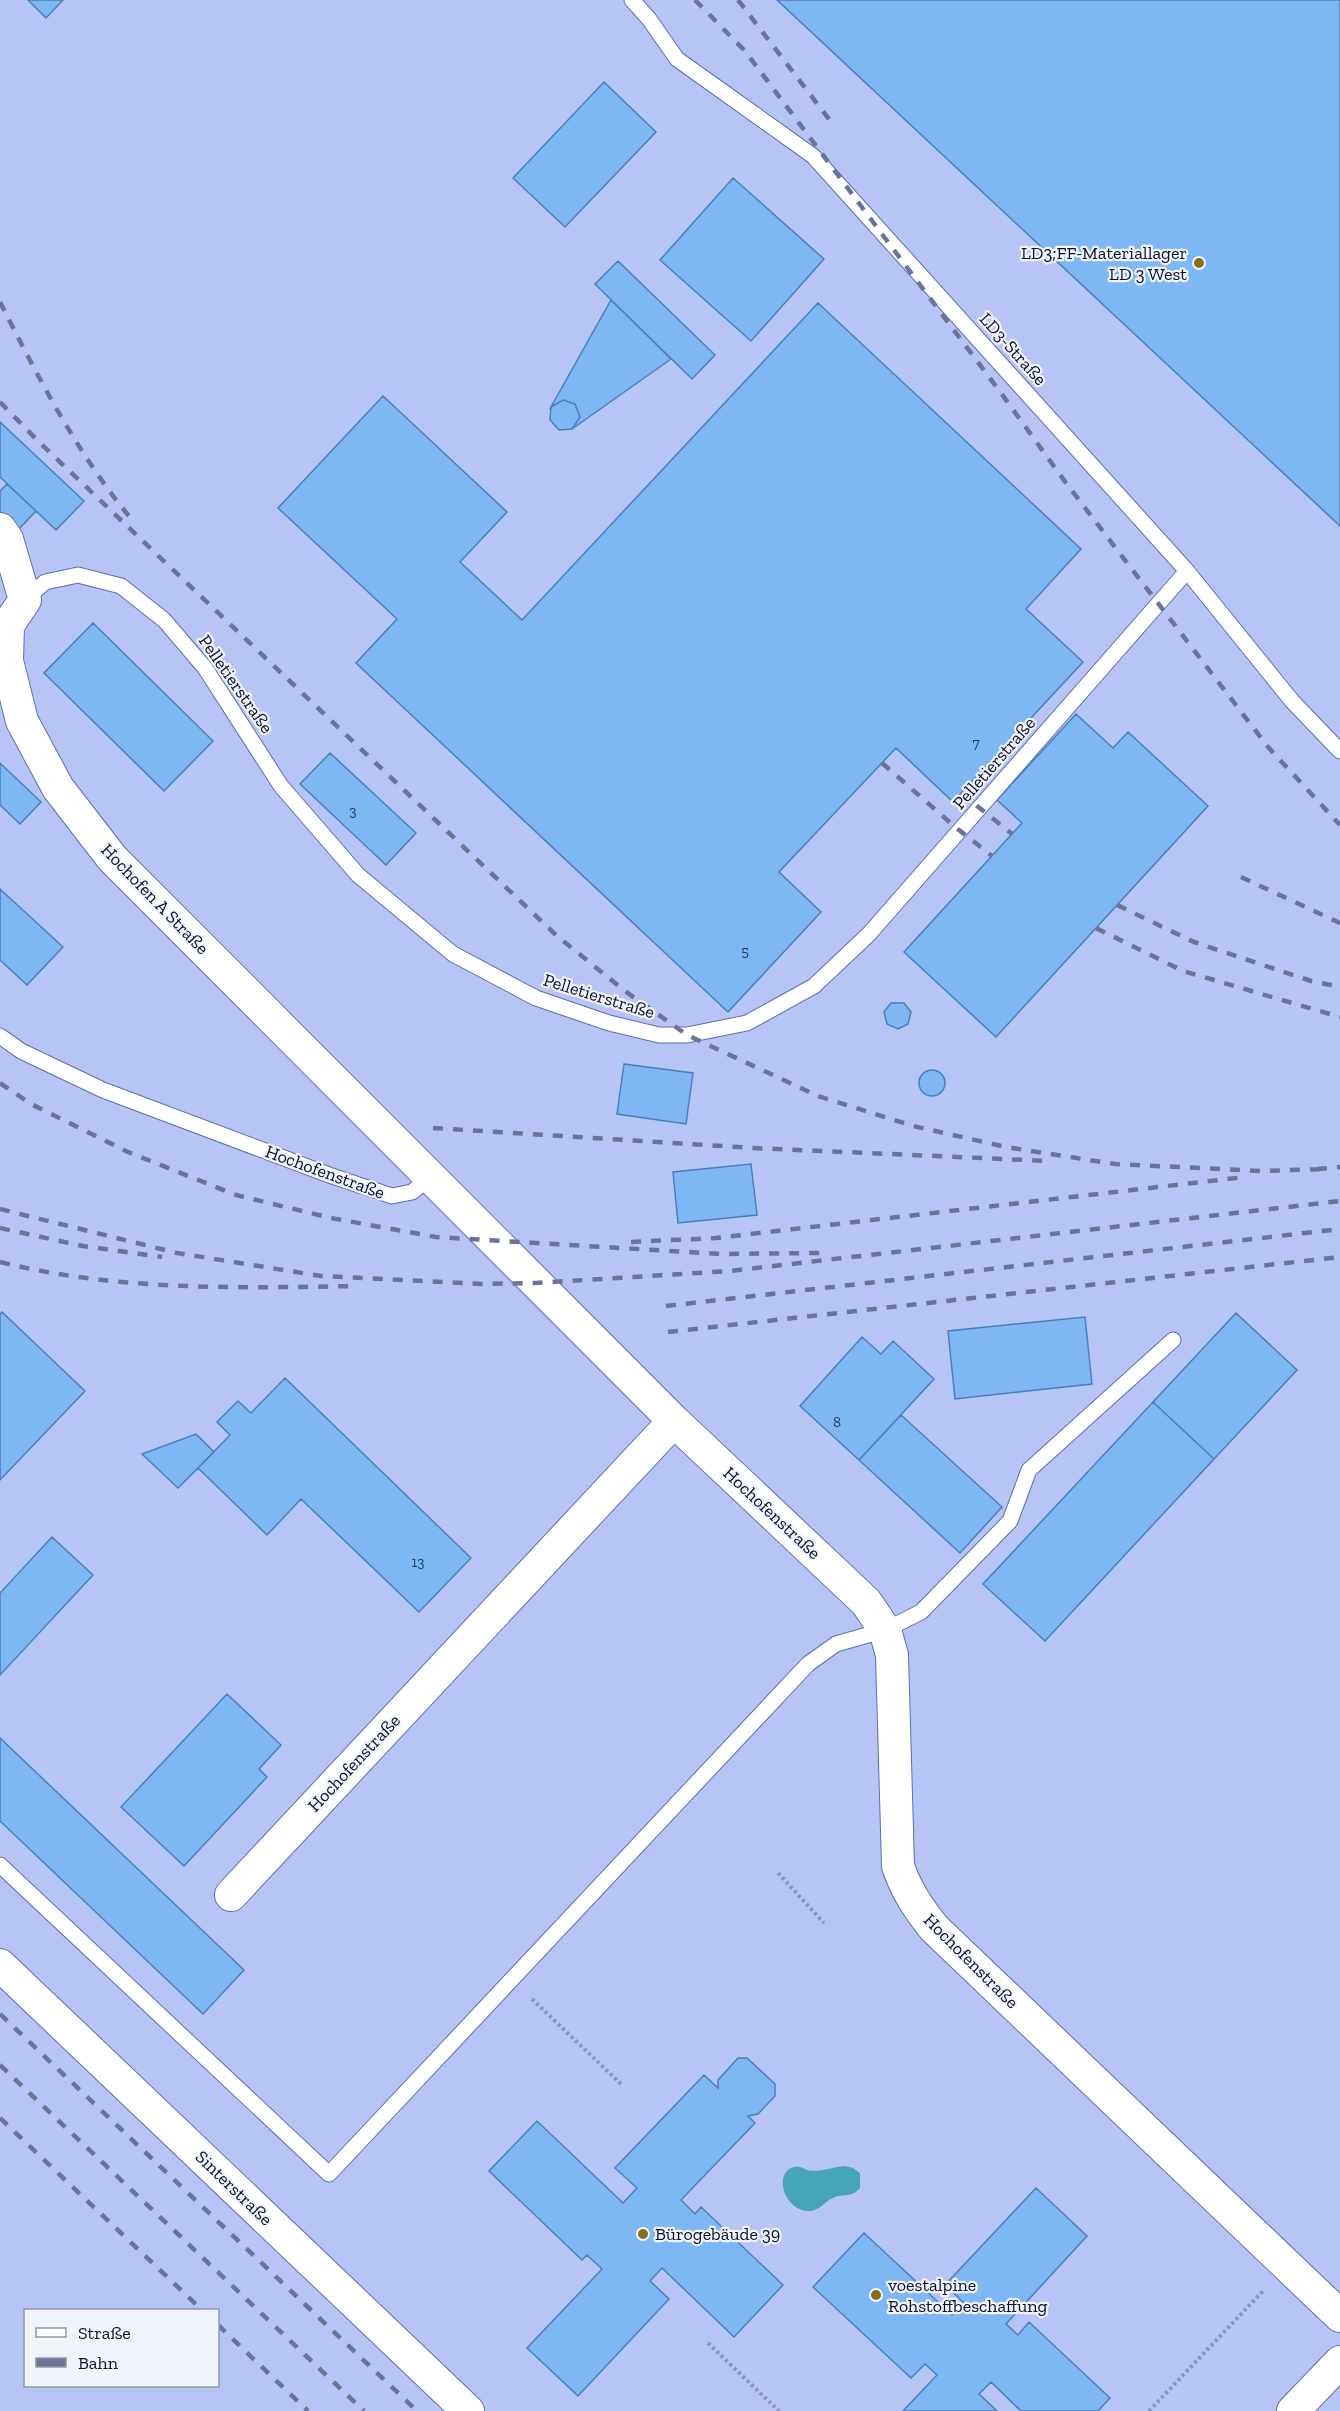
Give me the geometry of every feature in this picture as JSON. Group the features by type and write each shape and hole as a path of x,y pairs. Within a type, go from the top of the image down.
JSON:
{"street":[{"path":"0,529 6,539 25,600"},
{"name":"Hochofen A Straße","path":"25,600 8,625 7,661 22,721 58,788 112,858 430,1177"},
{"name":"Hochofenstraße","path":"430,1177 674,1421 866,1602 885,1629 892,1655 898,1866 905,1888 934,1928 1340,2316"},
{"name":"Hochofenstraße","path":"231,1895 674,1421"},
{"name":"Sinterstraße","path":"0,1965 468,2411"},
{"path":"1293,2411 1340,2362"}],"lane":[{"name":"LD3-Straße","path":"632,0 649,19 677,59 813,156 1187,571 1292,701 1340,751"},
{"name":"Pelletierstraße","path":"25,600 45,582 78,575 121,586 164,620 205,668 280,786 358,875 453,954 547,1002 619,1026 659,1035 687,1035 747,1023 813,986 869,934 1187,571"},
{"name":"Hochofenstraße","path":"0,1036 21,1050 103,1090 329,1175 392,1196 412,1192 430,1177"},
{"path":"0,1865 329,2174 808,1664 836,1644 885,1629 921,1612 1010,1521 1029,1470 1173,1340"}],"path":[{"path":"778,1873 824,1923"},
{"path":"512,1980 622,2085"},
{"path":"1149,2411 1265,2288"},
{"path":"708,2343 779,2411"}],"shaded area":[{"path":"0,0 1340,0 1340,2411 0,2411"},
{"path":"844,2166 860,2173 860,2188 855,2193 835,2197 811,2211 802,2210 788,2200 783,2184 787,2171 794,2167 816,2171"}],"building":[{"path":"28,0 63,0 46,18"},
{"name":"LD3;FF-Materiallager LD 3 West","path":"777,0 1340,0 1340,526"},
{"path":"604,82 656,132 565,227 513,178"},
{"path":"733,178 824,259 751,341 660,260"},
{"path":"618,261 715,355 692,379 595,284"},
{"path":"611,300 671,359 572,429 580,417 575,404 563,400 551,407"},
{"path":"818,303 1081,549 1026,609 1083,662 953,802 896,748 779,872 821,912 728,1012 356,663 397,619 278,508 383,396 507,512 460,562 522,620"},
{"path":"563,400 575,404 580,417 572,429 559,430 550,420 551,407"},
{"path":"0,422 84,501 56,530 0,477"},
{"path":"7,484 36,511 0,549 0,491"},
{"path":"93,623 213,741 164,791 44,673"},
{"path":"1076,714 1113,748 1128,732 1208,806 996,1037 904,952 1022,823 997,800"},
{"path":"330,753 416,833 386,865 300,784"},
{"path":"0,763 41,802 20,824 0,805"},
{"path":"0,889 63,947 27,985 0,960"},
{"path":"891,1003 904,1003 911,1012 908,1024 898,1029 887,1024 884,1012"},
{"path":"624,1064 693,1073 686,1124 617,1114"},
{"path":"932,1070 941,1074 945,1083 941,1092 932,1096 923,1092 919,1083 923,1074"},
{"path":"751,1164 757,1215 678,1223 673,1172"},
{"path":"2,1312 85,1391 0,1480 0,1314"},
{"path":"1236,1313 1297,1370 1214,1459 1153,1402"},
{"path":"1085,1317 1092,1384 955,1399 948,1331"},
{"path":"862,1337 881,1354 893,1341 934,1379 859,1460 800,1406"},
{"path":"285,1378 471,1558 419,1612 301,1499 267,1535 198,1468 230,1435 217,1422 238,1401 251,1413"},
{"path":"1153,1402 1214,1459 1045,1641 983,1584"},
{"path":"901,1415 1002,1507 960,1553 859,1460"},
{"path":"196,1434 214,1452 178,1488 142,1454"},
{"path":"52,1537 93,1575 0,1675 0,1593"},
{"path":"227,1694 281,1745 259,1769 267,1777 184,1866 121,1807"},
{"path":"0,1738 244,1970 203,2014 0,1821"},
{"name":"Bürogebäude 39","path":"738,2058 747,2058 775,2084 775,2096 758,2114 748,2116 755,2123 681,2200 695,2214 701,2207 783,2285 734,2337 662,2268 650,2281 669,2299 578,2396 527,2348 602,2269 587,2255 582,2260 489,2171 537,2121 623,2203 637,2188 615,2168 704,2075 718,2088 718,2080"},
{"name":"voestalpine Rohstoffbeschaffung","path":"1036,2188 1087,2236 1006,2324 1018,2335 1029,2322 1110,2398 1098,2411 1021,2411 991,2382 979,2394 997,2411 903,2411 937,2375 925,2364 911,2378 813,2287 864,2233 952,2315 964,2303 945,2285"}],"railway":[{"path":"695,0 745,51 1066,483 1268,747 1340,825"},
{"path":"738,0 835,127"},
{"path":"0,302 78,445 96,473 135,523"},
{"path":"0,402 38,441 557,936 625,991 687,1035 818,1096 913,1126 1006,1147 1115,1164 1262,1171 1324,1169"},
{"path":"882,763 992,856"},
{"path":"961,793 1012,834"},
{"path":"1241,877 1340,923"},
{"path":"1117,905 1194,942 1311,981 1340,987"},
{"path":"1096,928 1183,971 1340,1017"},
{"path":"0,1083 31,1104 128,1152 236,1195 331,1218 436,1237 721,1254 821,1253"},
{"path":"433,1128 753,1148 1049,1161"},
{"path":"1317,1169 1340,1167"},
{"path":"631,1242 716,1238 1245,1177"},
{"path":"0,1209 177,1253 321,1276 482,1284 536,1283 730,1271 1340,1201"},
{"path":"0,1228 83,1246 162,1257"},
{"path":"666,1306 1340,1229"},
{"path":"668,1332 1340,1257"},
{"path":"0,1262 44,1271 132,1283 222,1287 356,1286"},
{"path":"0,2014 417,2411"},
{"path":"0,2065 364,2411"},
{"path":"0,2118 201,2309"},
{"path":"219,2326 308,2411"}],"place":[{"name":"LD3;FF-Materiallager LD 3 West","path":"1199,263"},
{"name":"Bürogebäude 39","path":"643,2234"},
{"name":"voestalpine Rohstoffbeschaffung","path":"876,2295"}]}
